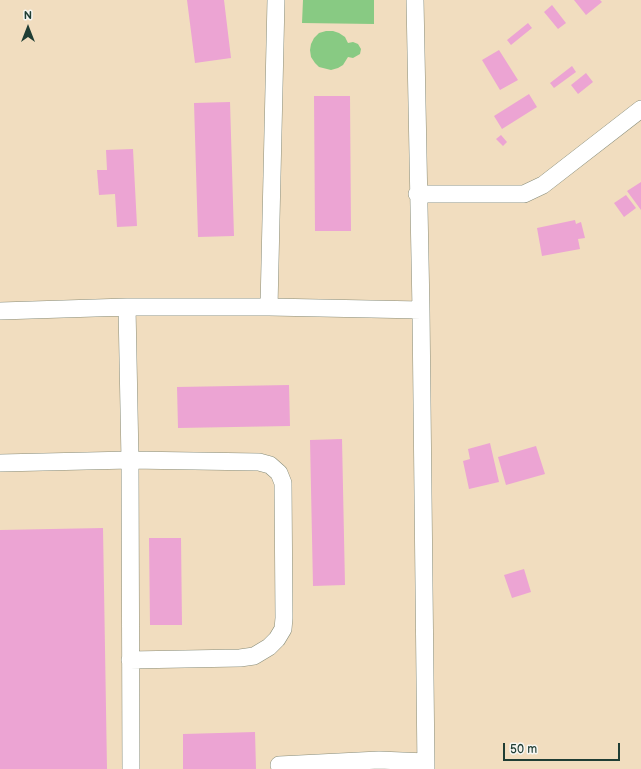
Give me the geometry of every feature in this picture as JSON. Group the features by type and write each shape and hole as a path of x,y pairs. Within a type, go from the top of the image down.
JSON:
{"street":[{"path":"269,307 276,0"},
{"path":"279,765 379,760 426,766 421,310 415,0"},
{"path":"418,194 524,194 543,185 641,109"},
{"path":"127,307 130,460 131,769"},
{"path":"0,311 127,307 269,307 421,310"},
{"path":"0,463 130,460 259,462 270,465 279,473 283,483 284,610 283,629 277,639 269,647 254,656 240,658 130,660"}],"green space":[{"path":"303,0 374,0 374,24 302,23"},
{"path":"326,31 339,33 345,37 348,43 353,42 358,44 361,49 360,54 353,58 348,57 343,65 338,68 331,70 319,67 311,57 311,44 319,33"}],"building":[{"path":"187,0 224,0 231,58 195,63"},
{"path":"574,0 600,0 602,2 586,15"},
{"path":"552,5 566,23 558,29 544,12"},
{"path":"528,23 532,28 511,45 507,40"},
{"path":"499,50 518,80 500,90 482,60"},
{"path":"572,66 576,72 554,88 550,83"},
{"path":"586,73 593,82 578,94 571,85"},
{"path":"529,94 537,107 502,129 494,116"},
{"path":"314,96 350,96 351,231 315,231"},
{"path":"230,102 234,236 198,237 194,103"},
{"path":"501,135 507,142 503,146 496,139"},
{"path":"133,149 137,226 117,227 115,194 99,195 97,170 107,170 106,150"},
{"path":"641,182 641,210 627,191"},
{"path":"626,195 636,208 624,217 614,203"},
{"path":"575,220 576,224 581,222 585,238 578,239 580,249 542,256 537,228"},
{"path":"289,385 290,426 178,428 177,387"},
{"path":"342,439 345,585 313,586 310,440"},
{"path":"490,443 499,482 469,489 463,461 470,459 468,449"},
{"path":"536,446 545,474 506,485 498,457"},
{"path":"103,528 107,769 0,769 0,530"},
{"path":"149,538 181,538 182,625 150,625"},
{"path":"524,569 531,592 512,598 504,575"},
{"path":"255,732 256,769 183,769 183,734"}]}
